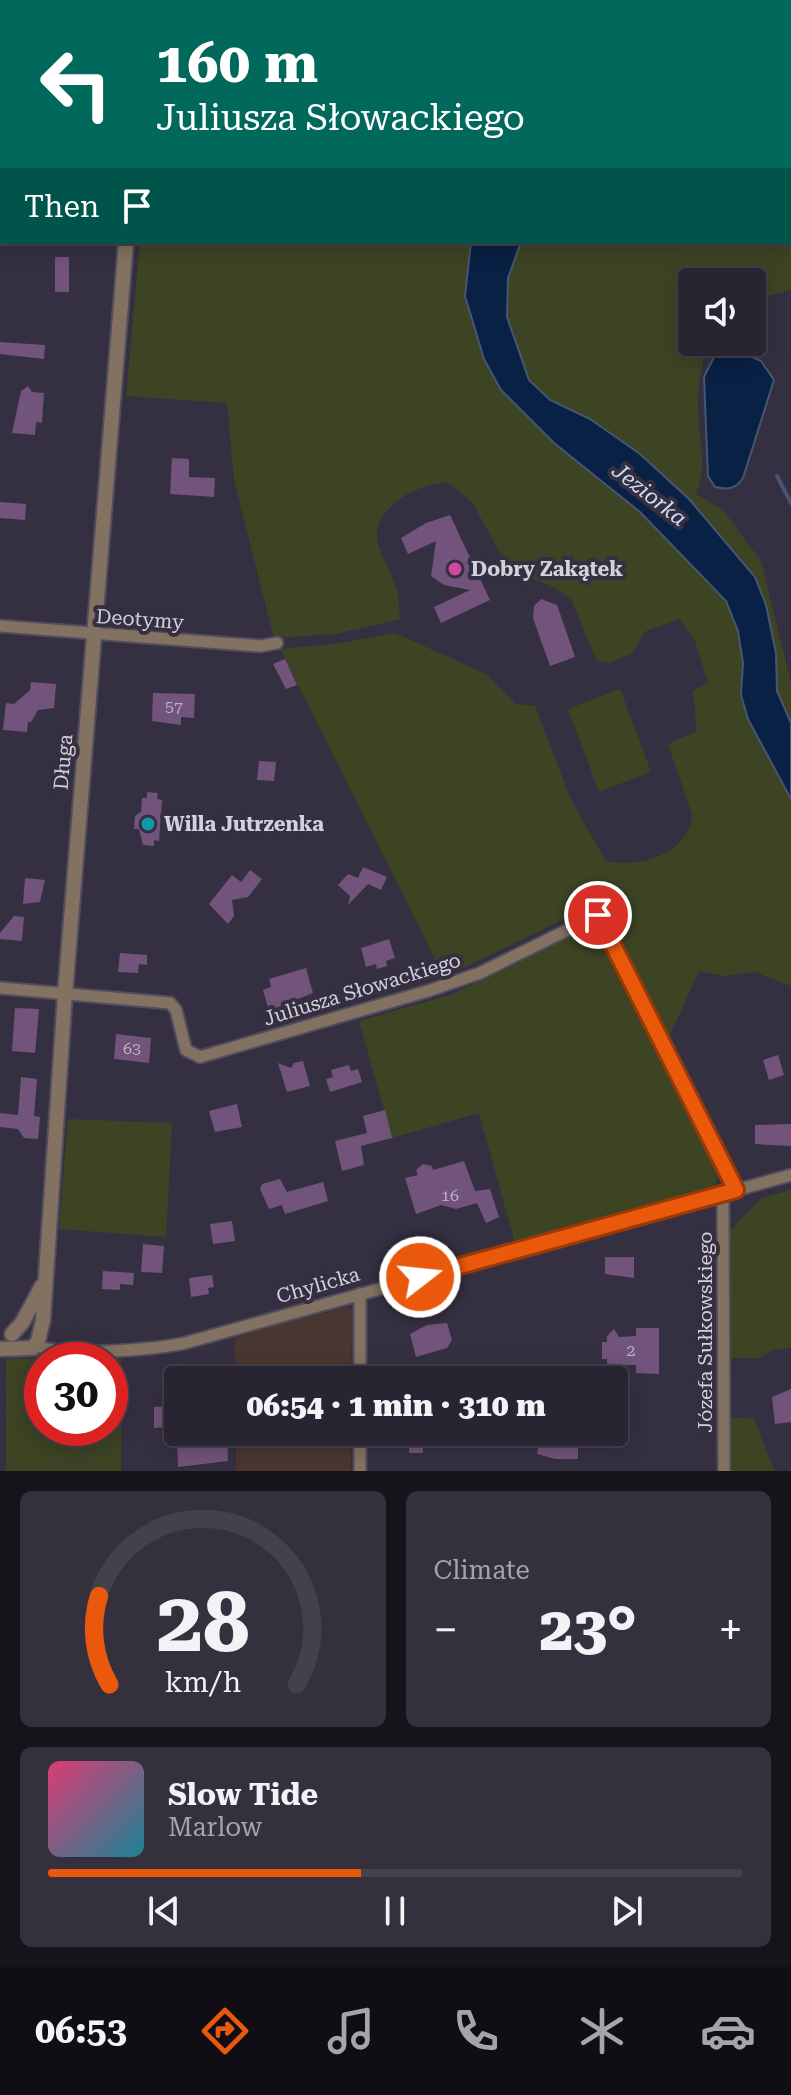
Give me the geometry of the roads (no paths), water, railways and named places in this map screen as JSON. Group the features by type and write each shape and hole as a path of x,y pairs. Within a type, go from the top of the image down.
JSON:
{"street":[{"name":"Długa","path":"38,1339 43,1320 65,994 126,244"},
{"name":"Deotymy","path":"0,626 261,646 277,643"},
{"name":"Juliusza Słowackiego","path":"0,988 170,1003 176,1010 186,1050 200,1057 441,987 480,973 598,915 736,1190"},
{"name":"Chylicka","path":"38,1339 53,1350 168,1346 791,1175"},
{"name":"Józefa Sułkowskiego","path":"723,1193 724,1471"},
{"name":"Długa","path":"13,1336 43,1286"},
{"path":"360,1294 360,1366"},
{"path":"0,1349 13,1336 33,1325 38,1339 29,1349 13,1336"},
{"path":"360,1446 360,1471"}],"water":[{"name":"Jeziorka","path":"471,244 520,244 508,278 507,317 529,380 550,400 590,419 640,454 689,499 755,577 766,605 776,653 777,691 791,723 791,799 748,719 741,695 743,663 738,631 726,601 640,512 554,443 501,390 484,359 465,296"},
{"path":"750,356 761,361 774,380 743,478 731,488 715,487 708,476 704,377 714,357"}],"waterway":[{"path":"777,476 791,503"}],"place":[{"name":"Dobry Zakątek","path":"455,569"},
{"name":"Willa Jutrzenka","path":"148,824"}]}
